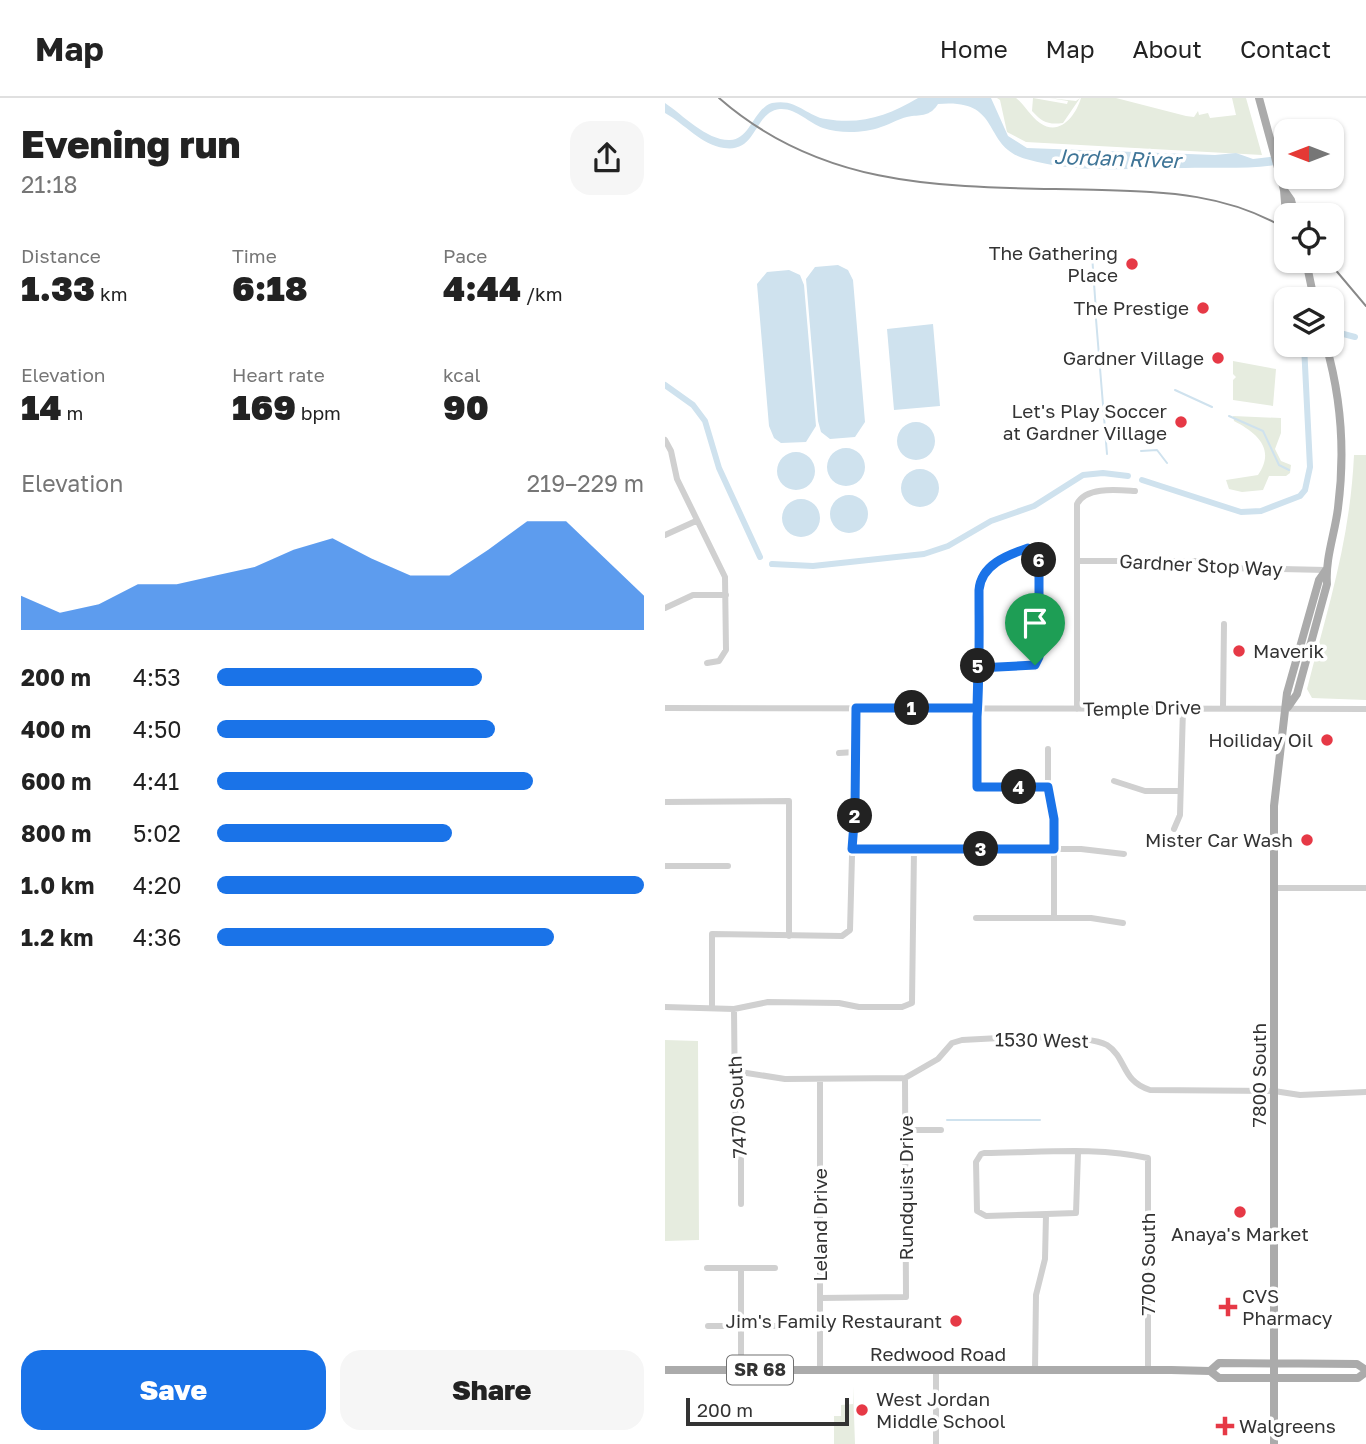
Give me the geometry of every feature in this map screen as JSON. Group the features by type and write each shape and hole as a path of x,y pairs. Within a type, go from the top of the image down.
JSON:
{"main road":[{"path":"1259,98 1284,190 1285,203"},
{"path":"1284,190 1292,203"},
{"name":"7800 South","path":"1274,1444 1276,785 1287,708 1297,694 1327,584 1326,570 1338,508 1341,459 1338,405 1329,357"},
{"name":"Redwood Road","path":"665,1370 1148,1370 1210,1371 1219,1378 1358,1378 1366,1371 1357,1364 1219,1363 1210,1371"}],"street":[{"path":"665,440 696,521 723,570 726,650 719,661 707,663"},
{"path":"665,466 673,465"},
{"path":"1077,709 1077,507 1080,498 1106,491 1135,491"},
{"path":"665,535 696,521"},
{"path":"978,668 1031,668 1038,662 1039,561 1036,551 1024,550 995,563 983,575 979,590 977,708 977,787 1048,787"},
{"name":"Gardner Stop Way","path":"1077,561 1197,561 1229,568 1326,570"},
{"path":"665,608 693,595 726,595"},
{"path":"1223,707 1224,624"},
{"name":"Temple Drive","path":"665,708 1366,709"},
{"path":"712,1007 712,934 789,936 848,933 852,926 856,708"},
{"path":"1174,829 1179,819 1183,709"},
{"path":"1048,749 1048,787 1054,819 1054,918"},
{"path":"839,753 855,752"},
{"path":"1114,781 1145,791 1180,791"},
{"path":"665,802 789,801 789,936"},
{"path":"852,849 1097,849 1124,854"},
{"path":"665,1007 734,1009 768,1002 902,1007 912,1003 913,849"},
{"path":"665,866 727,866"},
{"path":"1274,888 1366,888"},
{"path":"976,918 1091,918 1123,923"},
{"name":"7470 South","path":"734,1009 734,1071 741,1204"},
{"name":"1530 West","path":"905,1078 937,1059 948,1046 962,1040 1086,1039 1108,1046 1132,1081 1150,1090 1274,1091 1300,1095 1366,1092"},
{"path":"734,1071 773,1078 905,1078"},
{"name":"Rundquist Drive","path":"820,1298 906,1297 905,1078"},
{"name":"Leland Drive","path":"820,1079 820,1370"},
{"path":"906,1130 941,1130"},
{"path":"1078,1153 1076,1213 979,1213 976,1173 979,1155 1078,1153"},
{"name":"7700 South","path":"1078,1153 1118,1153 1148,1158 1148,1370"},
{"path":"1035,1370 1036,1295 1045,1259 1046,1215"},
{"path":"707,1268 775,1268"},
{"path":"741,1268 741,1370"},
{"path":"708,1326 776,1326"},
{"path":"936,1370 936,1444"}],"shaded area":[{"path":"997,98 1016,98 1040,123 1054,127 1060,126 1071,117 1081,98 1116,98 1186,116 1194,117 1198,111 1199,115 1208,113 1210,118 1236,115 1232,98 1246,98 1262,155 1026,142 1007,132 1000,100"},
{"path":"1033,98 1067,104 1068,101 1049,98 1076,101 1080,98 1063,123 1053,124 1042,120 1032,111"},
{"path":"1233,361 1276,369 1273,406 1233,400 1233,380 1236,377 1233,374"},
{"path":"1233,416 1281,418 1281,433 1275,449 1281,461 1291,465 1290,473 1286,476 1269,476 1263,490 1242,492 1229,489 1226,480 1258,475 1265,457 1261,443 1250,431 1234,421"},
{"path":"1354,455 1366,455 1366,700 1312,698 1307,689 1343,545"},
{"path":"665,1040 698,1041 699,1240 665,1241"},
{"path":"853,1386 855,1444 834,1444 834,1416 841,1416 841,1405 853,1404"}],"water":[{"name":"Jordan River","path":"918,98 991,98 1008,136 1027,148 1215,155 1236,153 1253,159 1274,156 1274,165 1125,169 1045,164 1012,153 1002,144 983,115 973,108 959,104 938,104 927,114 904,118 868,131 852,132 823,128 792,111 780,109 765,117 750,139 743,144 735,148 724,148 700,139 665,113 665,103 703,131 729,140 742,135 760,111 772,103 788,103 819,117 839,121 874,118"},
{"path":"838,265 848,270 853,280 865,422 855,437 830,439 821,432 818,421 806,279 815,267"},
{"path":"789,270 800,275 804,285 816,426 806,442 781,443 774,438 769,426 757,284 767,272"},
{"path":"933,324 940,406 894,410 887,329"},
{"path":"916,422 929,428 935,441 929,454 916,460 903,454 897,441 903,428"},
{"path":"846,448 859,454 865,467 859,480 846,486 833,480 827,467 833,454"},
{"path":"796,452 809,458 815,471 809,484 796,490 783,484 777,471 783,458"},
{"path":"920,469 933,475 939,488 933,501 920,507 907,501 901,488 907,475"},
{"path":"849,495 862,501 868,514 862,527 849,533 836,527 830,514 836,501"},
{"path":"801,499 814,505 820,518 814,531 801,537 788,531 782,518 788,505"}],"waterway":[{"path":"1092,255 1096,311"},
{"path":"1096,319 1107,454"},
{"path":"1344,334 1355,337"},
{"path":"1142,480 1241,512 1261,511 1300,496 1305,490 1310,467 1305,357"},
{"path":"1102,358 1119,367"},
{"path":"665,385 693,405 705,421 719,468 760,557"},
{"path":"1175,390 1212,407"},
{"path":"1229,416 1263,431 1279,465 1289,470"},
{"path":"1107,432 1124,441"},
{"path":"1141,451 1157,450 1167,463"},
{"path":"772,564 813,566 924,554 948,546 991,521 1034,506 1083,475 1103,473 1128,476"},
{"path":"947,1120 1040,1120"}],"tram line":[{"path":"719,98 762,130 807,153 853,169 900,179 949,185 1174,194 1242,208 1274,222"},
{"path":"1338,273 1366,306"}],"place":[{"name":"The Gathering Place","path":"1132,264"},
{"name":"The Prestige","path":"1203,308"},
{"name":"Gardner Village","path":"1218,358"},
{"name":"Let's Play Soccer at Gardner Village","path":"1181,422"},
{"name":"Maverik","path":"1239,651"},
{"name":"Hoiliday Oil","path":"1327,740"},
{"name":"Mister Car Wash","path":"1307,840"},
{"name":"Anaya's Market","path":"1240,1212"},
{"name":"CVS Pharmacy","path":"1228,1307"},
{"name":"Jim's Family Restaurant","path":"956,1321"},
{"name":"West Jordan Middle School","path":"862,1410"},
{"name":"Walgreens","path":"1225,1426"}],"route":[{"path":"1035,665 1031,668 978,668 977,708 856,708 852,849 1054,849 1054,819 1048,787 977,787 977,708 979,585 985,571 992,565 1028,548 1037,552 1039,561 1039,657 1035,665"}]}
